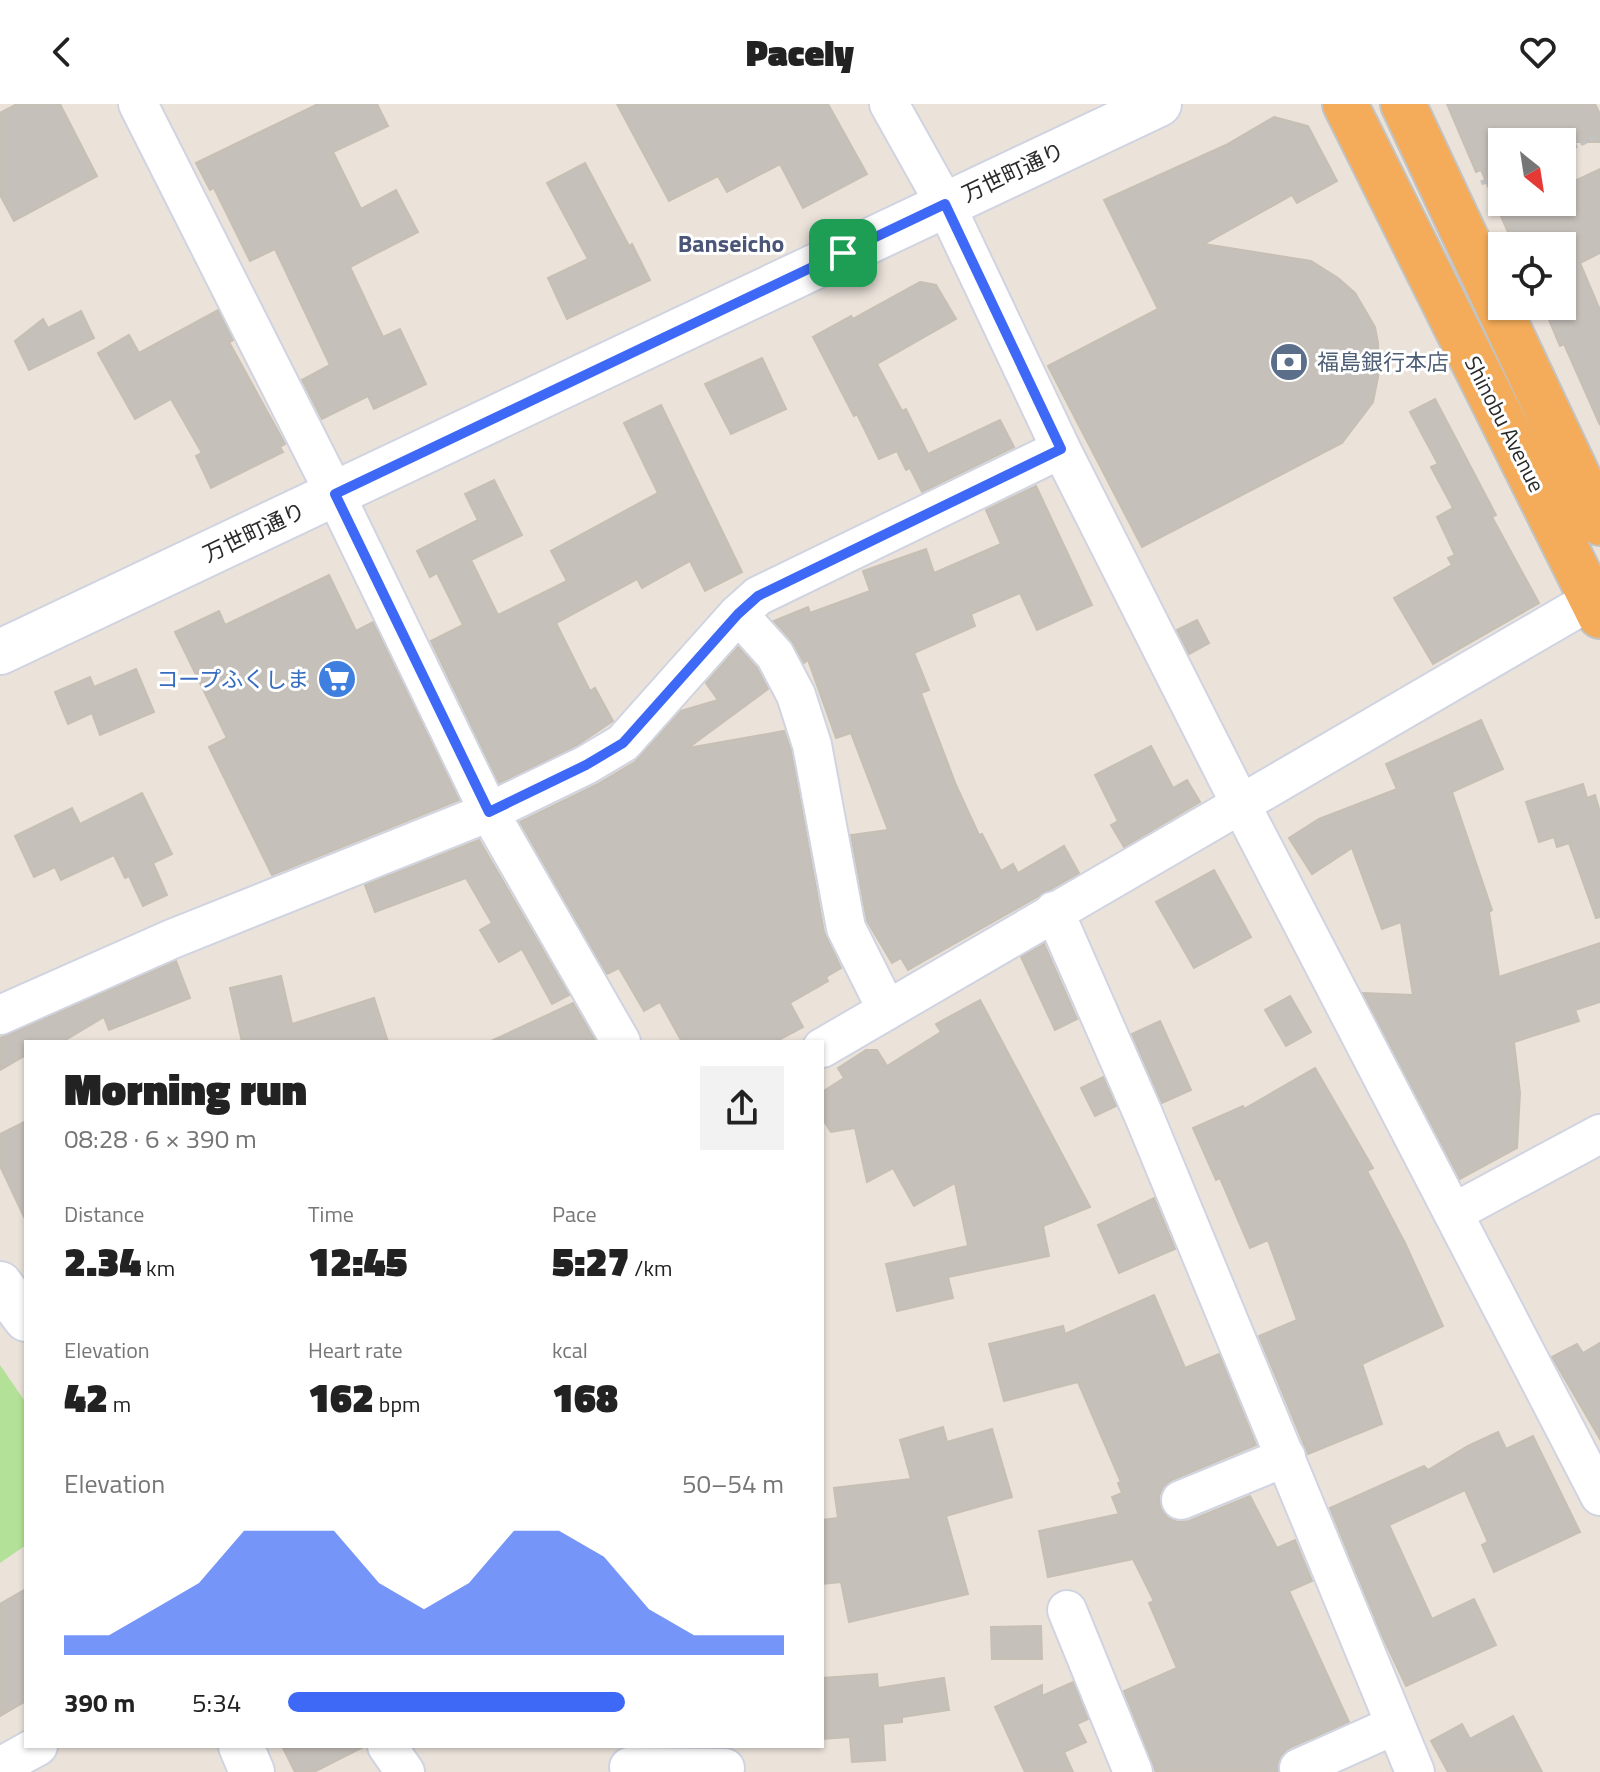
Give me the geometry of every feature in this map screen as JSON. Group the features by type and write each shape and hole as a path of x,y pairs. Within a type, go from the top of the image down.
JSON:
{"highway":[{"name":"Shinobu Avenue","path":"1345,104 1598,604"},
{"name":"Shinobu Avenue","path":"1403,104 1600,523"}],"street":[{"path":"138,104 335,494 489,812 620,1040"},
{"path":"889,104 945,204 1061,449 1453,1213 1590,1450 1600,1496"},
{"name":"万世町通り","path":"0,652 1159,104"},
{"path":"0,1015 172,939 489,812 586,765 623,743 738,614 758,596 1061,449"},
{"path":"824,1047 1054,911 1598,604"},
{"path":"738,614 775,655 796,695 812,745 846,928 887,1010"},
{"path":"1054,911 1144,1116 1415,1772"},
{"path":"1453,1213 1600,1134"},
{"path":"0,1284 24,1316"},
{"path":"1181,1500 1286,1457"},
{"path":"1067,1610 1133,1772"},
{"path":"1299,1768 1395,1725"},
{"path":"0,1767 34,1748"},
{"path":"242,1748 252,1772"},
{"path":"388,1748 405,1772"},
{"path":"629,1767 725,1762"}],"path":[{"path":"1576,145 1600,136"},
{"path":"1476,185 1488,180"}],"green space":[{"path":"0,1365 24,1400 24,1546 0,1563"}],"building":[{"path":"17,104 60,104 97,176 14,221 0,195 0,113"},
{"path":"318,104 377,104 388,126 333,152 361,209 396,190 418,232 350,267 383,337 400,329 426,384 374,409 368,396 322,419 302,380 330,365 275,249 250,261 214,188 210,190 196,163"},
{"path":"617,104 828,104 867,174 803,208 780,164 727,192 718,176 669,201"},
{"path":"1447,104 1595,104 1600,114 1600,142 1576,142 1576,128 1488,128 1488,186 1481,170 1476,172"},
{"path":"1274,117 1308,126 1337,181 1297,203 1292,195 1204,244 1311,261 1355,293 1375,327 1378,343 1379,372 1373,402 1342,443 1142,547 1048,366 1158,309 1104,200 1226,145"},
{"path":"585,163 650,280 567,319 548,278 588,259 547,183"},
{"path":"1600,169 1600,253 1580,263 1600,310 1600,425 1564,344 1560,346 1549,320 1576,320 1576,232 1508,232 1501,216 1576,216 1576,180"},
{"path":"920,282 936,285 956,319 877,364 902,411 906,409 928,454 1000,420 1014,447 922,492 897,451 879,459 813,337"},
{"path":"218,310 233,340 229,342 285,444 280,447 283,452 211,488 196,456 202,453 171,399 135,419 98,353 129,335 139,353"},
{"path":"81,311 94,338 29,370 15,341 43,319 48,328"},
{"path":"762,358 786,409 731,434 705,384"},
{"path":"1435,399 1496,515 1492,517 1539,603 1433,664 1394,598 1452,565 1448,558 1455,555 1437,517 1453,508 1431,467 1438,464 1410,412"},
{"path":"661,405 742,572 705,591 690,561 642,588 637,579 556,623 590,691 595,688 613,721 576,746 499,783 431,641 463,625 437,573 430,577 417,551 478,520 465,494 494,480 522,535 471,560 498,615 567,581 551,551 658,493 624,423"},
{"path":"1036,486 1092,605 1037,630 1020,593 971,614 975,626 914,653 929,690 921,693 956,785 979,835 982,834 1001,871 1013,864 1018,873 1064,846 1079,873 908,970 901,958 892,963 867,921 851,835 888,830 851,733 836,738 808,660 804,663 792,641 774,621 808,607 810,613 870,591 863,571 926,549 934,573 1001,544 986,510"},
{"path":"329,575 356,631 373,622 459,800 272,875 209,747 227,738 175,632 219,611 225,625"},
{"path":"1197,620 1209,643 1189,654 1177,630"},
{"path":"738,647 757,668 768,689 688,748 784,731 791,750 824,932 841,968 826,977 828,981 790,1003 803,1027 779,1040 681,1040 660,1002 644,1011 619,968 607,974 520,822 635,762 681,711 718,700 706,683"},
{"path":"136,669 154,712 100,735 92,713 68,724 55,692 90,677 94,687"},
{"path":"1481,720 1503,769 1452,792 1492,910 1489,912 1499,977 1600,943 1600,1002 1575,1010 1579,1021 1514,1042 1520,1093 1517,1148 1460,1179 1363,993 1413,995 1401,922 1382,929 1352,848 1312,874 1289,838 1319,819 1397,789 1386,764"},
{"path":"1151,746 1173,788 1187,780 1200,802 1124,847 1111,825 1118,821 1095,775"},
{"path":"1583,784 1587,798 1595,795 1600,812 1600,917 1596,918 1569,843 1557,847 1554,837 1539,842 1526,802"},
{"path":"142,793 172,854 153,863 167,895 143,906 129,876 125,878 114,855 61,880 55,867 34,877 15,836 72,808 80,824"},
{"path":"479,840 569,995 552,1004 522,949 499,962 480,930 492,923 466,878 375,912 365,885"},
{"path":"1214,870 1251,937 1194,968 1156,902"},
{"path":"1044,944 1077,1019 1055,1030 1021,957"},
{"path":"176,961 190,998 109,1030 104,1017 65,1040 24,1040 24,1056 0,1070 0,1038"},
{"path":"281,976 292,1024 374,998 387,1040 242,1040 230,988"},
{"path":"1290,996 1311,1032 1286,1046 1265,1010"},
{"path":"980,1000 1090,1207 1043,1226 1049,1256 948,1277 953,1298 897,1311 886,1264 968,1246 955,1183 914,1206 893,1168 867,1182 855,1128 831,1132 824,1121 824,1091 844,1078 838,1068 866,1050 877,1050 887,1066 941,1032 936,1024"},
{"path":"573,1003 595,1040 493,1040"},
{"path":"1160,1021 1191,1090 1162,1103 1132,1034"},
{"path":"1315,1068 1373,1168 1367,1171 1405,1243 1443,1326 1362,1364 1382,1424 1308,1454 1259,1336 1297,1320 1268,1240 1250,1248 1220,1178 1216,1180 1193,1128 1243,1106 1244,1109"},
{"path":"1103,1077 1116,1106 1095,1116 1081,1088"},
{"path":"24,1122 24,1217 0,1166 0,1134"},
{"path":"1154,1198 1175,1249 1119,1273 1098,1225"},
{"path":"1154,1295 1185,1368 1219,1354 1256,1445 1172,1480 1163,1487 1159,1496 1161,1509 1168,1518 1177,1522 1189,1521 1250,1496 1277,1548 1295,1540 1312,1581 1289,1591 1349,1722 1289,1748 1281,1756 1278,1772 1156,1772 1124,1691 1177,1668 1149,1603 1154,1601 1133,1559 1048,1577 1039,1531 1119,1514 1112,1497 1122,1493 1118,1483 1121,1482 1078,1382 1004,1401 989,1344 1063,1326 1065,1334"},
{"path":"1600,1343 1600,1439 1552,1357 1577,1344 1583,1353"},
{"path":"943,1427 947,1442 992,1429 1012,1497 946,1516 968,1594 849,1622 841,1582 824,1584 824,1520 838,1518 834,1488 911,1479 900,1440"},
{"path":"1498,1432 1506,1449 1533,1436 1580,1532 1494,1572 1482,1545 1488,1542 1465,1490 1389,1525 1432,1619 1474,1599 1496,1645 1406,1686 1330,1508 1424,1466 1428,1470"},
{"path":"24,1590 24,1702 0,1716 0,1604"},
{"path":"1041,1626 1042,1659 992,1659 991,1627"},
{"path":"877,1674 878,1688 944,1678 949,1710 902,1717 902,1722 883,1724 885,1760 852,1762 850,1737 824,1739 824,1678"},
{"path":"1073,1682 1088,1719 1077,1724 1086,1742 1064,1752 1073,1772 1025,1772 995,1707 1042,1685 1042,1696"},
{"path":"1513,1716 1542,1772 1448,1772 1431,1741 1462,1724 1470,1739"},
{"path":"283,1748 361,1748 314,1772 295,1772"}],"place":[{"name":"福島銀行本店","path":"1289,362"},
{"name":"コープふくしま","path":"337,679"}],"district":[{"name":"Banseicho","path":"731,243"}],"route":[{"path":"945,204 1061,449 758,596 738,614 623,743 586,765 489,812 335,494 843,253 945,204"}]}
